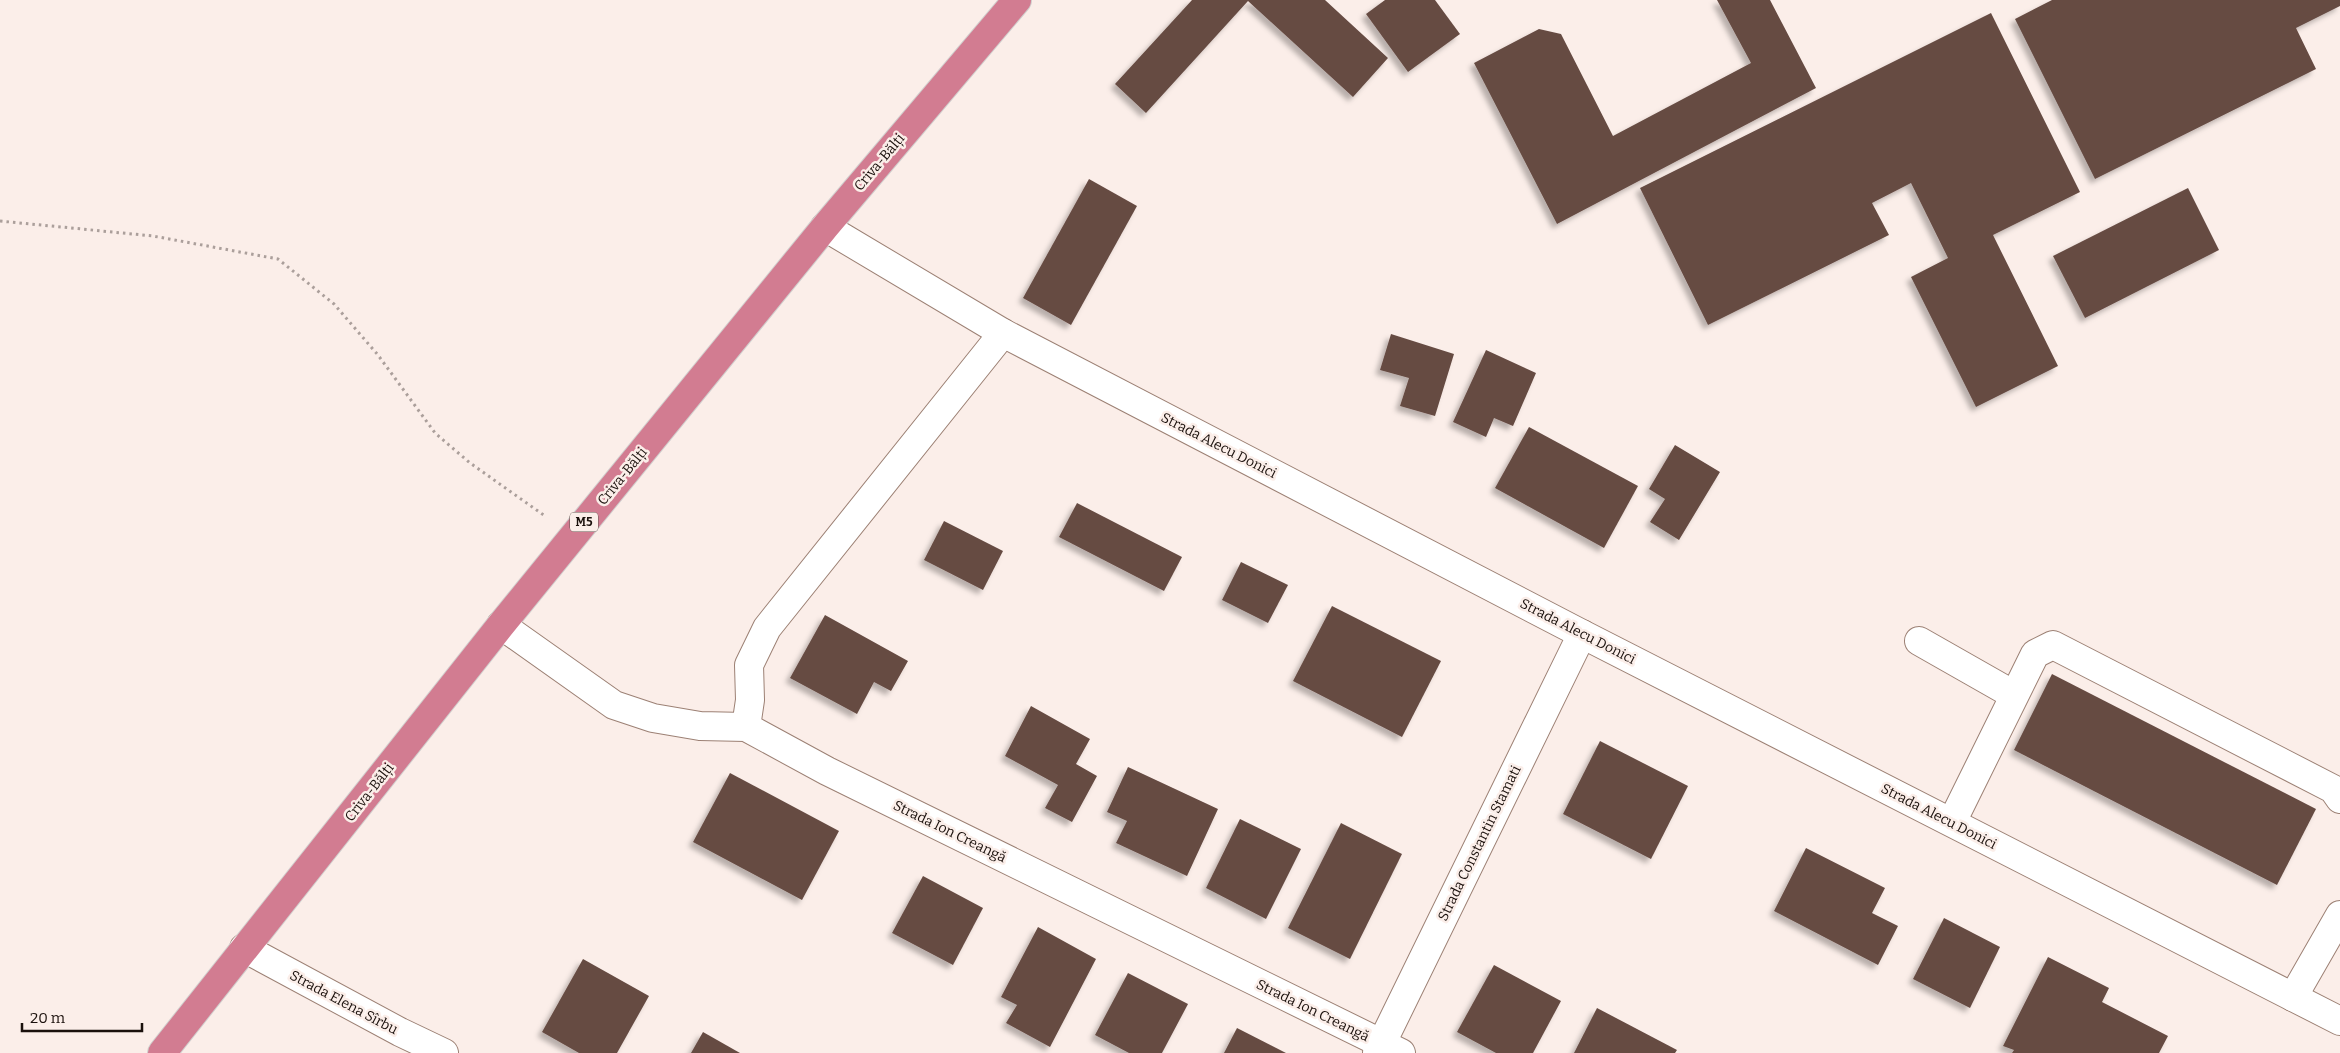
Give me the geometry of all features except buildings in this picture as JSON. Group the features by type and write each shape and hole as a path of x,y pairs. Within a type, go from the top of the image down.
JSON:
{"highway":[{"name":"Criva-Bălți","path":"162,1053 573,536 825,227 1017,0"}],"street":[{"name":"Strada Alecu Donici","path":"825,227 1003,333 1582,634 2340,1021"},
{"path":"746,727 750,700 749,665 767,628 1003,333"},
{"name":"Strada Ion Creangă","path":"501,625 614,705 653,718 700,726 746,727 827,771 1386,1050"},
{"name":"Strada Constantin Stamati","path":"1386,1050 1582,634"},
{"path":"1920,641 2014,695"},
{"path":"1952,822 2035,654 2053,645 2334,788 2340,799"},
{"path":"2294,997 2340,915"},
{"name":"Strada Elena Sîrbu","path":"244,948 400,1032 444,1053"}],"path":[{"path":"0,222 153,236 278,260 334,304 378,355 435,433 470,463 573,536"}]}
